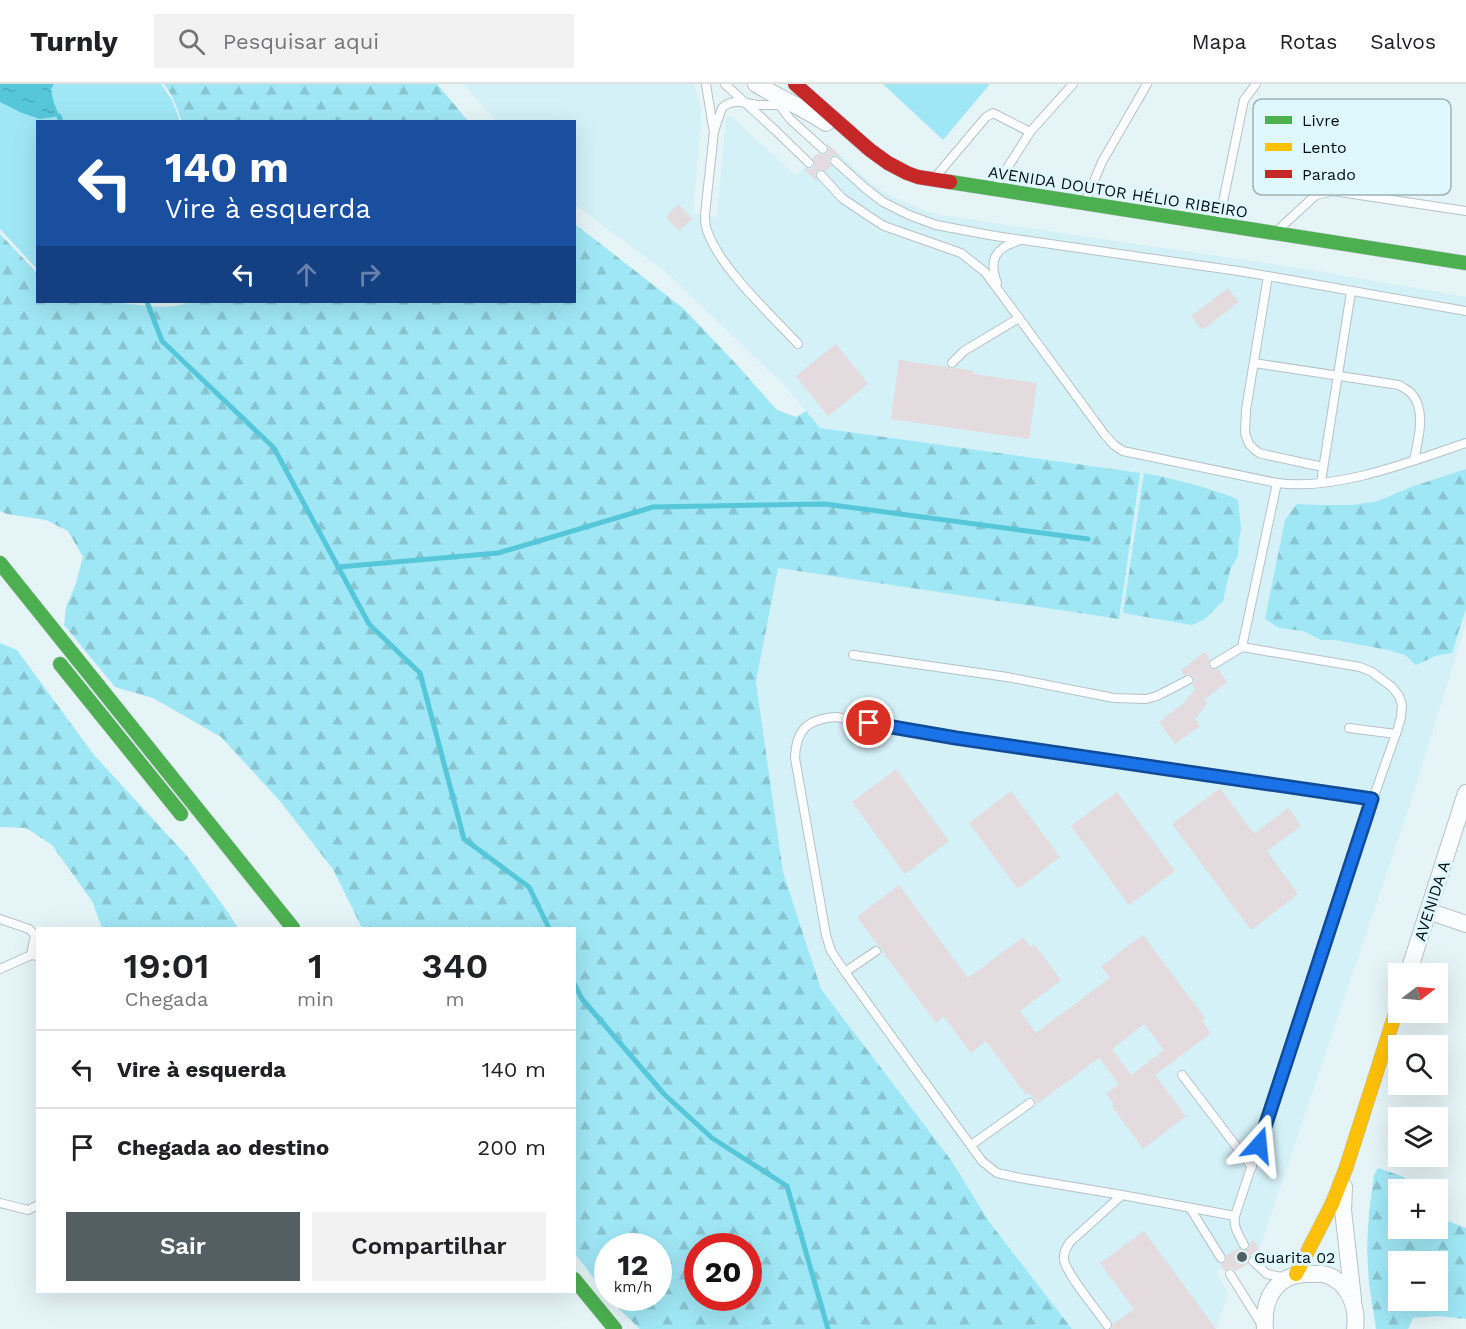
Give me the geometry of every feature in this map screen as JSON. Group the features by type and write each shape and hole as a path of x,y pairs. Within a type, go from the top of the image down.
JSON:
{"street":[{"path":"756,84 865,145"},
{"name":"AVENIDA DOUTOR HÉLIO RIBEIRO","path":"795,84 865,145 902,172 933,180 994,190 1466,263"},
{"path":"0,563 292,927"},
{"path":"50,652 192,828"},
{"name":"AVENIDA A","path":"1411,963 1466,794"},
{"path":"1428,911 1466,924"},
{"path":"1265,1329 1264,1316 1267,1301 1275,1288 1291,1276 1332,1204 1346,1168 1392,1023"},
{"path":"1346,1168 1343,1210 1356,1318 1355,1329"},
{"path":"1291,1276 1326,1274 1343,1285 1354,1303"},
{"path":"576,1281 615,1329"},
{"path":"569,1293 598,1329"}],"lane":[{"path":"706,84 714,131"},
{"path":"725,84 809,163"},
{"path":"994,190 1030,132 1073,84"},
{"path":"1084,203 1102,162 1148,84"},
{"path":"1219,224 1244,100 1256,84"},
{"path":"798,344 727,265 706,229 705,215 714,131 724,105 731,102 761,105 774,94 790,118 823,149"},
{"path":"933,180 986,117 993,113 1030,132"},
{"path":"835,161 883,202 909,215 945,227 1189,263 1466,311"},
{"path":"821,175 842,198 884,225 961,253 985,272 1105,435 1113,445 1123,451 1294,485 1351,478 1466,442"},
{"path":"1275,232 1316,195"},
{"path":"1360,195 1466,211"},
{"path":"1005,300 994,275 993,262 1002,248 1022,240"},
{"path":"1268,276 1244,426 1246,439 1259,453 1323,466"},
{"path":"1321,482 1351,292"},
{"path":"952,363 964,351 1019,318"},
{"path":"1254,363 1399,385 1413,395 1417,402 1419,434 1414,460"},
{"path":"1242,646 1277,483"},
{"path":"1214,664 1242,646 1360,668 1372,672 1392,687 1402,705 1396,734 1372,799 1235,1216 1234,1223 1244,1245"},
{"path":"853,655 1007,677 1114,698 1146,699 1157,696 1188,680"},
{"path":"1235,1216 997,1173 982,1161 831,951 826,935 795,758 799,735 814,721 836,717 956,738 1372,799"},
{"path":"1349,728 1396,734"},
{"path":"0,919 29,929 35,935 34,955 0,969"},
{"path":"845,972 876,951"},
{"path":"1182,1075 1252,1167"},
{"path":"971,1145 1030,1103"},
{"path":"1107,1325 1069,1272 1064,1260 1065,1251 1070,1242 1122,1194"},
{"path":"0,1203 28,1210 36,1206"},
{"path":"1190,1208 1221,1258"},
{"path":"1253,1261 1267,1274 1291,1276"},
{"path":"1230,1274 1265,1329"}],"shaded area":[{"path":"463,84 694,84 701,109 701,122 693,213 717,217 726,119 730,115 796,176 828,144 872,184 887,194 940,215 1312,270 1466,297 1466,623 1411,801 1260,1247 1216,1272 1228,1294 1216,1329 1072,1329 990,1223 951,1160 821,989 783,872 756,682 778,568 1119,619 908,441 820,428 786,387 666,272 576,206 576,120 496,120"}],"green space":[{"path":"0,84 161,84 172,100 180,120 36,120 36,268 0,229"},
{"path":"164,84 437,84 467,120 182,120 172,96"},
{"path":"883,84 990,84 943,140"},
{"path":"576,225 684,309 777,410 796,417 806,411 820,428 1140,473 1119,619 778,568 756,682 783,872 821,989 951,1160 990,1223 1072,1329 640,1329 621,1311 672,1311 672,1233 594,1233 594,1278 576,1255 576,927 362,927 333,869 279,800 221,737 153,698 115,687 64,625 66,607 83,557 68,531 46,520 0,511 0,234 36,272 36,303 117,303 170,306 187,303 576,303"},
{"path":"1466,469 1466,608 1452,653 1435,656 1416,665 1405,655 1335,640 1321,640 1303,631 1279,628 1265,619 1285,520 1297,504 1352,505 1378,501 1411,487"},
{"path":"1144,473 1206,488 1238,500 1241,527 1238,556 1230,570 1223,601 1205,619 1192,625 1123,613"},
{"path":"0,643 17,650 94,755 186,855 237,927 102,927 92,901 52,845 26,828 0,827"},
{"path":"1378,1168 1405,1179 1388,1179 1388,1239 1448,1239 1448,1221 1466,1228 1466,1319 1437,1316 1413,1318 1408,1329 1376,1329 1369,1284 1367,1248 1374,1175"}],"water":[{"path":"0,84 54,84 51,89 59,116 40,119 0,102"}],"building":[{"path":"827,144 840,156 831,156 829,160 831,166 826,171 820,169 816,171 816,181 804,169 813,168 815,164 813,158 818,153 827,154 829,150"},
{"path":"678,204 692,219 679,231 666,217"},
{"path":"1228,288 1239,302 1202,330 1191,316"},
{"path":"836,344 868,384 828,416 796,376"},
{"path":"899,360 1037,383 1029,439 891,419"},
{"path":"1205,652 1210,659 1209,668 1218,669 1227,682 1204,700 1207,704 1195,719 1200,726 1175,744 1159,722 1183,704 1195,689 1192,685 1193,677 1189,674 1184,675 1181,670"},
{"path":"896,769 949,841 905,874 852,802"},
{"path":"1220,788 1254,834 1288,808 1301,826 1267,851 1298,894 1251,930 1172,824"},
{"path":"1011,791 1060,857 1018,889 969,823"},
{"path":"1117,792 1175,871 1129,905 1071,826"},
{"path":"899,885 968,978 1023,937 1030,947 1034,944 1061,980 1020,1011 1036,1033 1110,978 1101,966 1143,935 1205,1018 1202,1021 1211,1033 1155,1075 1186,1116 1143,1149 1106,1094 1119,1084 1099,1058 1037,1104 1029,1093 1026,1095 986,1041 971,1053 944,1017 936,1023 857,917","holes":["1144,1024 1164,1050 1131,1075 1112,1049"]},
{"path":"1144,1231 1216,1329 1112,1329 1113,1324 1134,1309 1100,1263"},
{"name":"Guarita 02","path":"1254,1240 1263,1256 1259,1258 1251,1255 1247,1259 1248,1264 1236,1271 1230,1268 1224,1271 1221,1264 1226,1261 1227,1255 1239,1248 1243,1251 1247,1250 1250,1242"}],"waterway":[{"path":"59,116 60,120"},
{"path":"147,303 162,341 274,448 369,624 420,673 464,839 529,887 549,927"},
{"path":"338,567 498,553 653,507 825,504 1088,539"},
{"path":"576,987 582,999 664,1094 712,1138 787,1186 828,1329"}],"traffic: fast":[{"path":"950,182 1466,263"},
{"path":"0,563 292,927"},
{"path":"60,664 181,814"},
{"path":"576,1281 615,1329"}],"traffic: slow":[{"path":"1296,1274 1332,1204 1346,1168 1392,1023"}],"traffic: jam":[{"path":"795,84 888,163 918,177 950,182"}],"place":[{"name":"Guarita 02","path":"1242,1257"}],"route":[{"path":"869,723 956,738 1372,799 1259,1145"}]}
